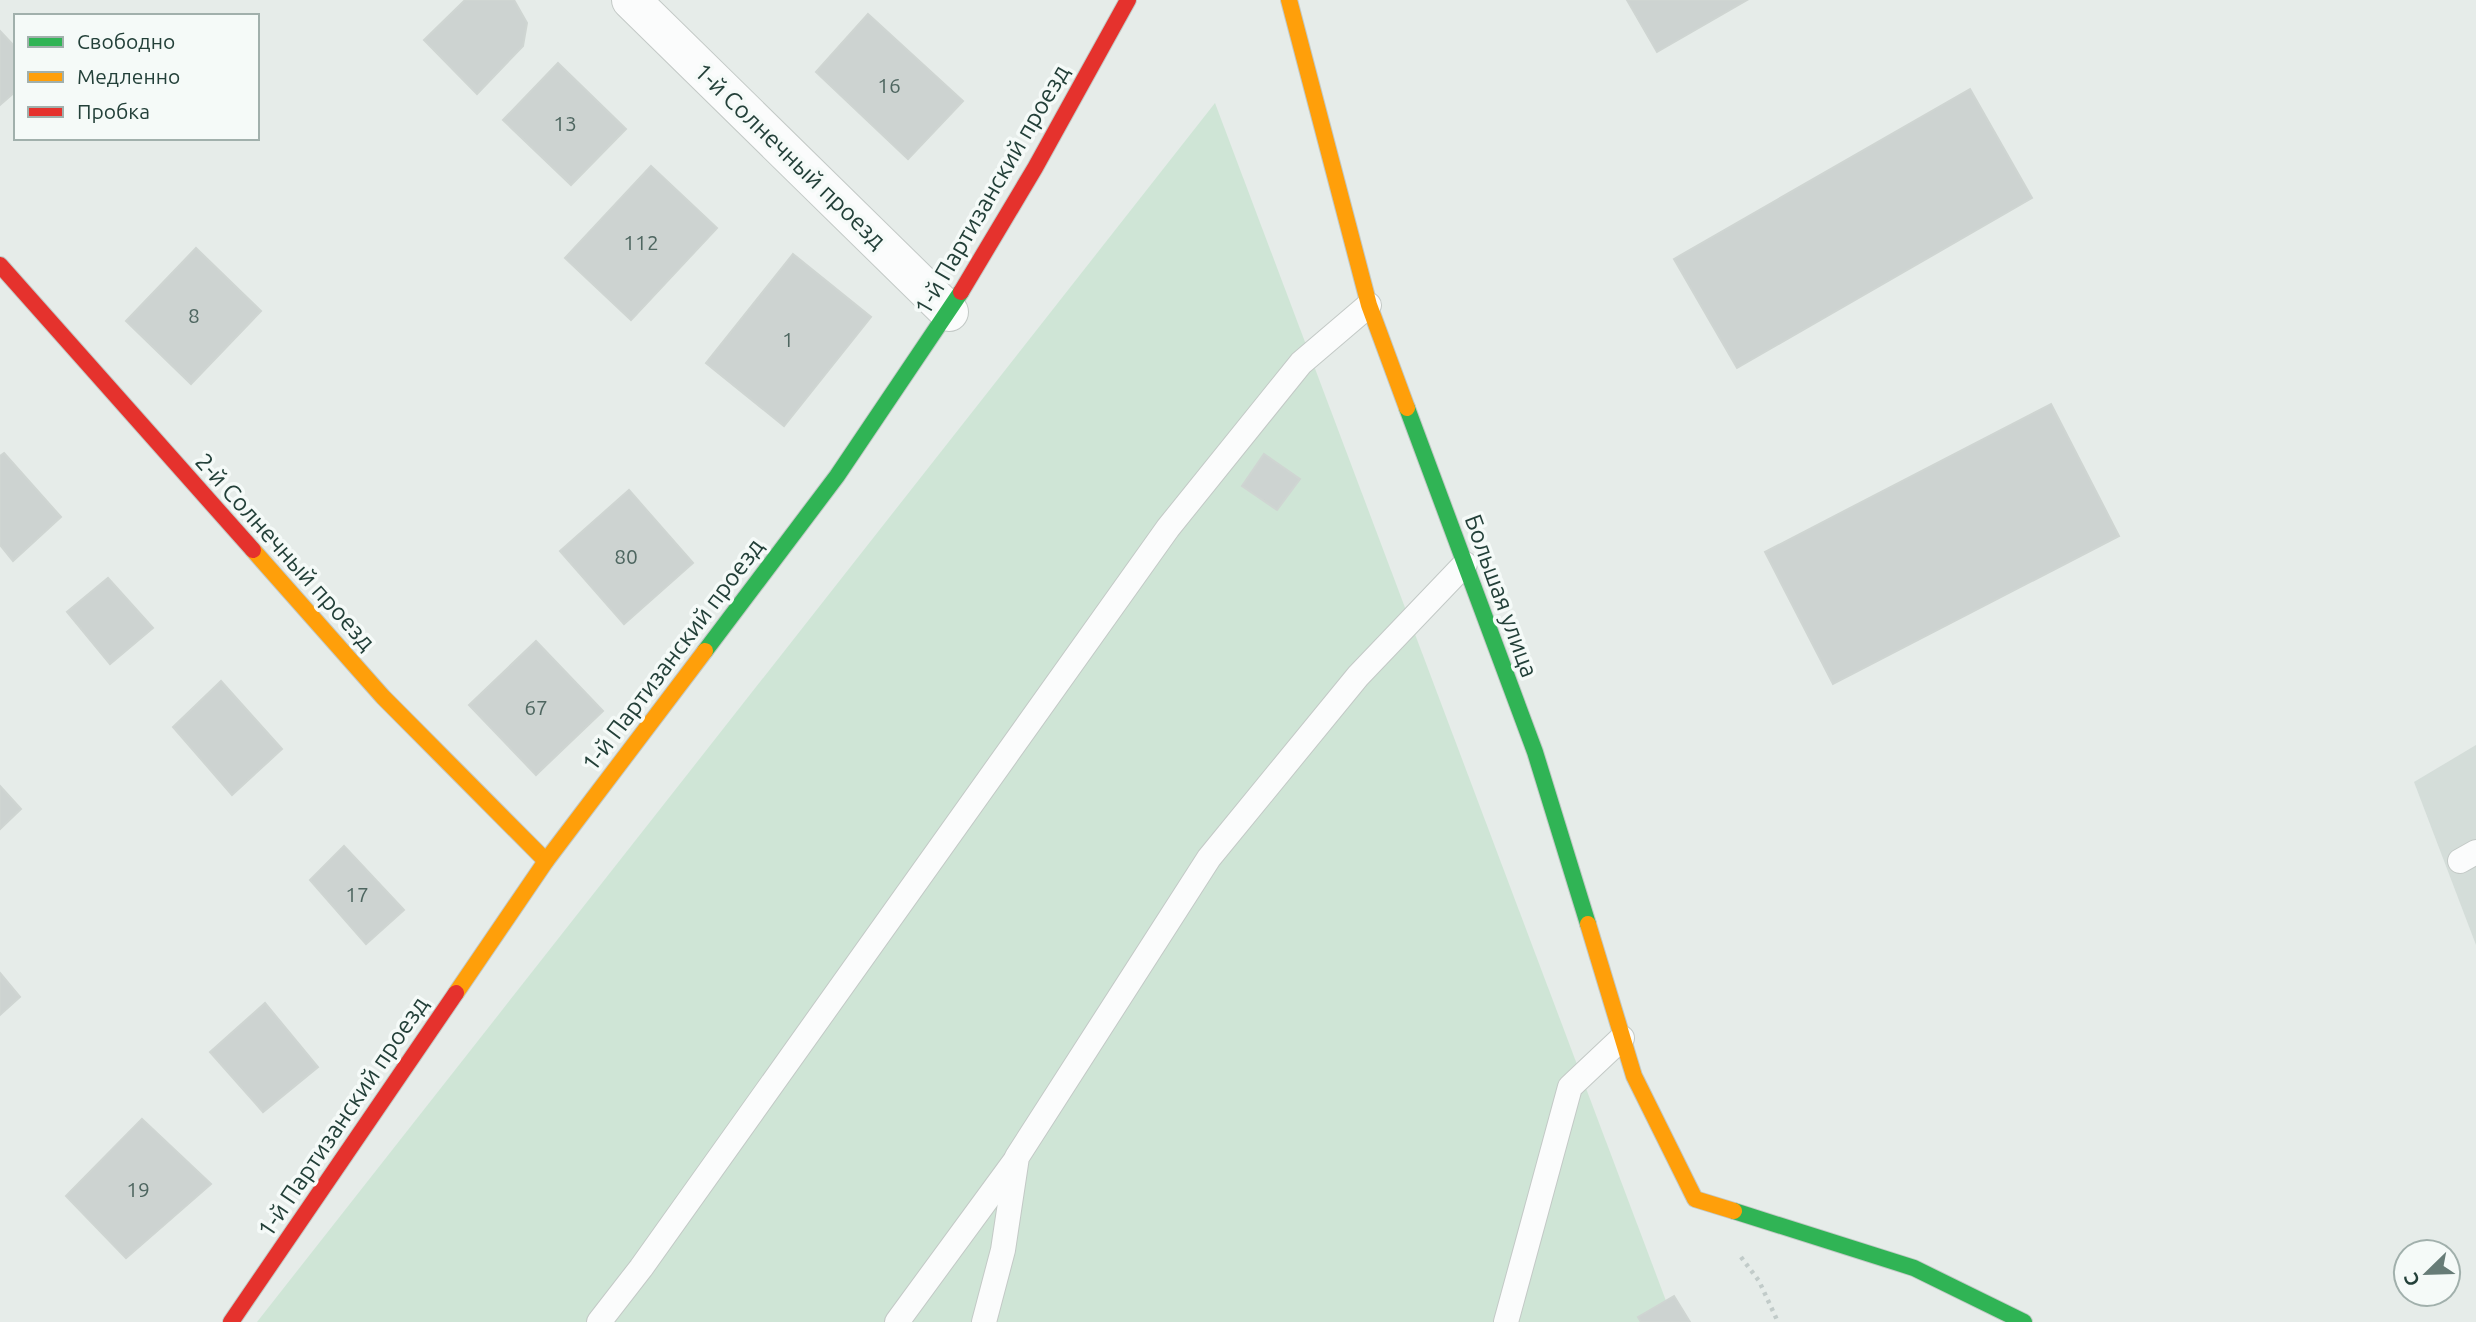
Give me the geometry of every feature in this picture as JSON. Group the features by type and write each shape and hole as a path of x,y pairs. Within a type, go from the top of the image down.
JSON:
{"street":[{"name":"1-й Солнечный проезд","path":"631,0 949,312"},
{"name":"1-й Партизанский проезд","path":"231,1322 546,861 837,476 949,312 1035,168 1128,0"},
{"name":"Большая улица","path":"1289,0 1368,305 1535,752 1634,1076 1695,1199 1914,1268 2024,1322"},
{"name":"2-й Солнечный проезд","path":"0,265 383,697 546,861"}],"lane":[{"path":"600,1322 1168,528 1301,363 1368,305"},
{"path":"897,1322 1017,1157 1209,858 1357,676 1465,564"},
{"path":"1506,1322 1570,1087 1622,1038"},
{"path":"984,1322 1003,1250 1017,1157"}],"shaded area":[{"path":"2476,745 2476,945 2414,782"}],"green space":[{"path":"1215,103 1674,1322 257,1322"}],"building":[{"path":"465,0 514,0 527,23 523,46 477,94 424,40"},
{"path":"1627,0 1747,0 1657,52"},
{"path":"868,14 963,101 908,159 816,72"},
{"path":"0,31 14,46 14,93 0,105"},
{"path":"558,63 626,129 571,185 503,120"},
{"path":"1970,89 2032,198 1737,368 1674,259"},
{"path":"651,166 717,228 631,320 565,258"},
{"path":"196,248 261,311 191,384 126,321"},
{"path":"793,254 871,317 784,426 706,363"},
{"path":"2051,404 2119,536 1833,684 1765,552"},
{"path":"4,453 61,517 13,561 0,545 0,456"},
{"path":"1264,454 1300,479 1277,510 1242,486"},
{"path":"629,490 693,563 624,624 560,551"},
{"path":"108,578 153,628 110,664 67,612"},
{"path":"536,641 603,711 536,775 469,705"},
{"path":"221,681 282,749 232,795 173,727"},
{"path":"0,786 21,809 0,829"},
{"path":"344,846 404,910 366,944 310,880"},
{"path":"0,973 20,997 0,1015"},
{"path":"265,1003 318,1067 263,1112 210,1052"},
{"path":"142,1119 211,1184 126,1258 66,1196"},
{"path":"1674,1296 1690,1322 1641,1322 1638,1317"}],"traffic: fast":[{"path":"705,651 837,476 961,292"},
{"path":"1407,408 1535,752 1588,924"},
{"path":"1734,1211 1914,1268 2024,1322"}],"traffic: slow":[{"path":"1289,0 1369,305 1407,408"},
{"path":"253,550 383,697 546,861"},
{"path":"456,993 546,861 705,651"},
{"path":"1588,924 1634,1076 1695,1199 1734,1211"}],"traffic: jam":[{"path":"961,292 1035,168 1128,0"},
{"path":"0,265 253,550"},
{"path":"231,1322 456,993"}]}
